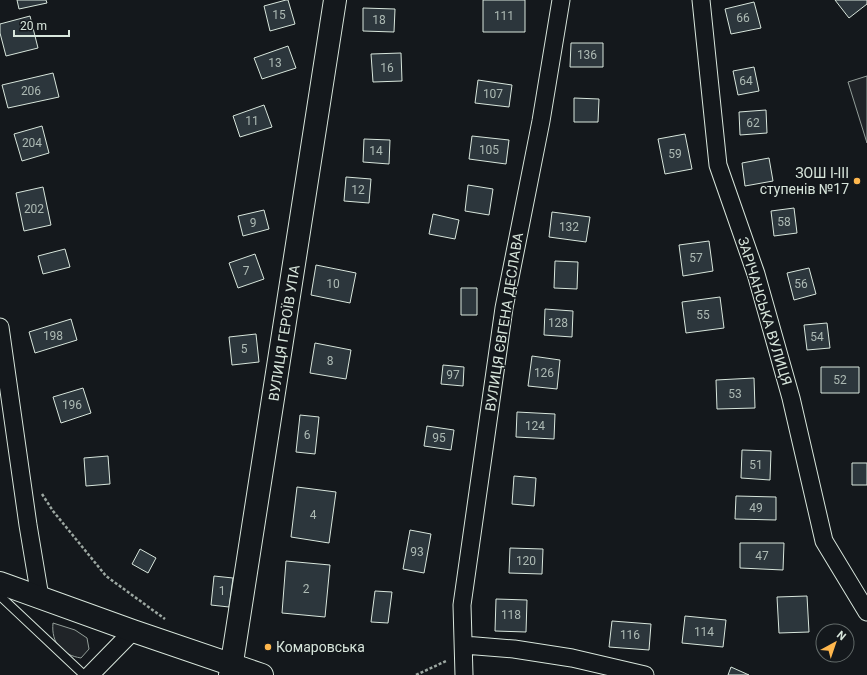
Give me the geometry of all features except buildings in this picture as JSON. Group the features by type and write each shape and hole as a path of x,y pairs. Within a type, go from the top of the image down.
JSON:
{"street":[{"name":"ВУЛИЦЯ ГЕРОЇВ УПА","path":"232,670 335,0"},
{"name":"ВУЛИЦЯ ЄВГЕНА ДЕСЛАВА","path":"464,675 462,605 503,316 561,0"},
{"name":"ЗАРІЧАНСЬКА ВУЛИЦЯ","path":"701,0 718,165 756,274 783,369 824,541 867,612"},
{"path":"0,327 27,518 40,597"},
{"path":"0,583 133,631 232,670 262,675"},
{"path":"90,675 133,631"},
{"path":"464,649 514,649 572,658 645,675"}],"lane":[{"path":"0,596 84,675"}],"path":[{"path":"41,492 53,511 106,576 167,621"},
{"path":"416,675 464,649"}],"shaded area":[{"path":"867,76 867,143 848,82"},
{"path":"53,623 75,630 87,638 89,649 81,658 68,654 59,647 54,636"}],"place":[{"name":"ЗОШ І-ІІІ ступенів №17","path":"857,181"},
{"name":"Комаровська","path":"268,647"}]}
